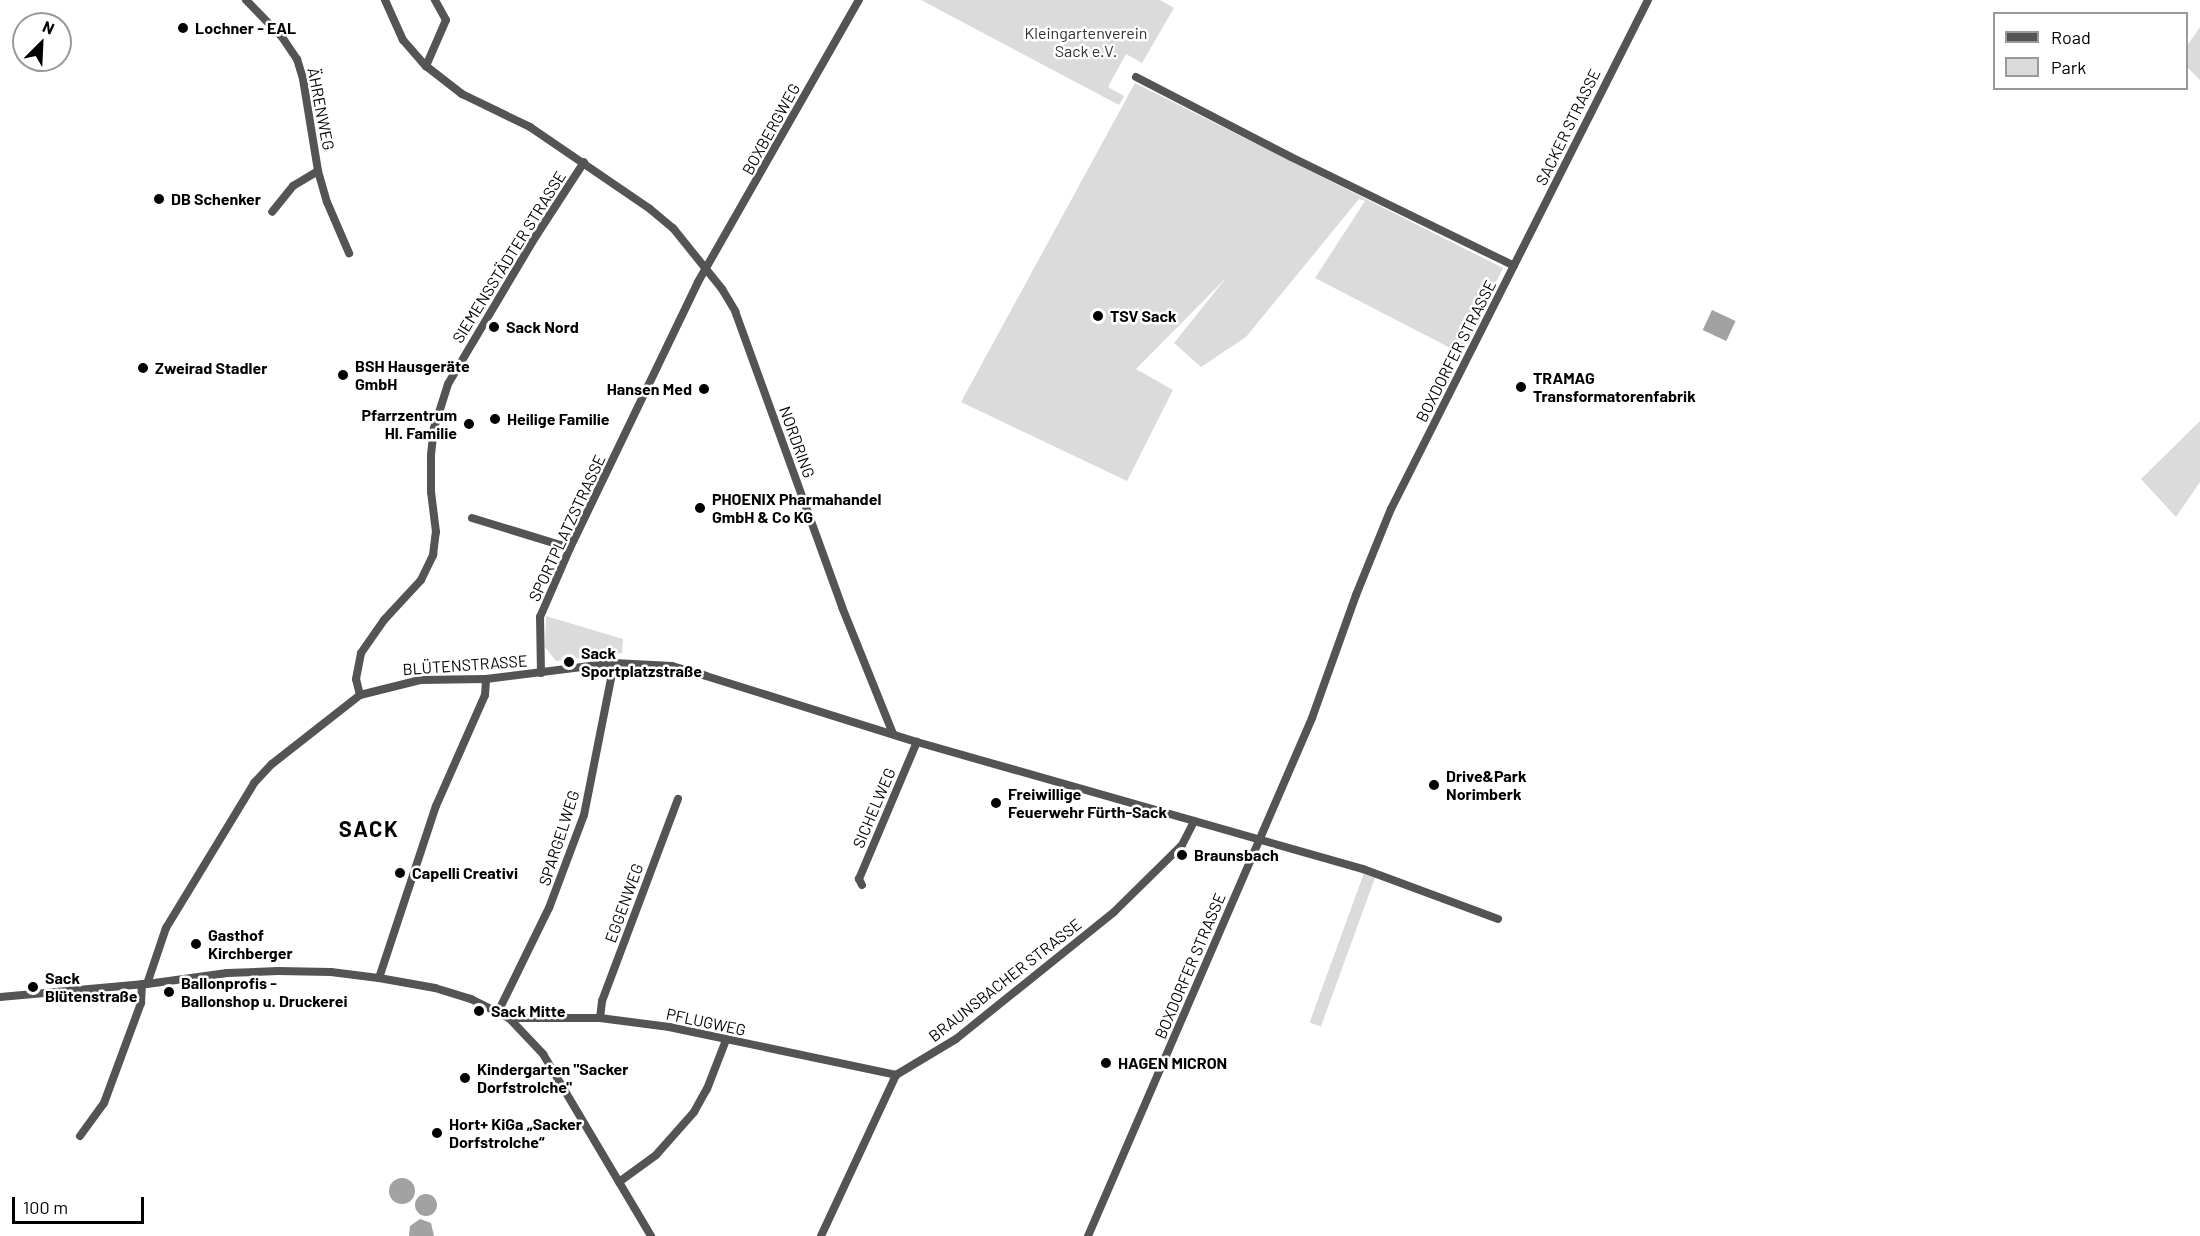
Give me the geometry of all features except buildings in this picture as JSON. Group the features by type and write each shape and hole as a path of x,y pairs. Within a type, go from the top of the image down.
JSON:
{"street":[{"name":"ÄHRENWEG","path":"246,0 282,37 297,58 303,79 318,171 327,202 349,254"},
{"name":"NORDRING","path":"385,0 403,40 426,66 462,94 530,127 584,162 673,228 735,311 842,607 892,734"},
{"path":"426,66 446,20 435,0"},
{"name":"BOXBERGWEG","path":"707,271 859,0"},
{"name":"SACKER STRASSE","path":"1514,266 1648,0"},
{"name":"BOXDORFER STRASSE","path":"1088,1236 1312,718 1390,509 1514,266 1291,157 1136,77"},
{"name":"SIEMENSSTÄDTER STRASSE","path":"360,695 356,679 361,652 384,620 422,580 433,555 436,532 431,492 431,455 434,428 448,384 536,236 584,162"},
{"name":"ÄHRENWEG","path":"272,212 293,186 318,171"},
{"name":"SPORTPLATZSTRASSE","path":"541,673 540,617 570,548 686,306 707,271"},
{"path":"472,518 570,548"},
{"name":"BLÜTENSTRASSE","path":"80,1136 104,1104 141,1003 144,984 166,928 254,783 272,764 360,695 420,680 486,679 614,663 672,666 892,734"},
{"name":"SPARGELWEG","path":"498,1012 549,908 581,822 614,663"},
{"path":"379,978 436,806 486,695 486,679"},
{"path":"892,734 1363,869 1498,919"},
{"name":"SICHELWEG","path":"862,885 859,879 917,742"},
{"name":"EGGENWEG","path":"600,1017 602,1001 678,799"},
{"name":"BRAUNSBACHER STRASSE","path":"896,1075 956,1039 1114,912 1182,845 1194,821"},
{"path":"0,997 144,984 227,973 278,971 331,972 435,987 509,1018 543,1054 651,1236"},
{"name":"PFLUGWEG","path":"509,1018 600,1017 669,1027 896,1075"},
{"path":"619,1182 656,1155 694,1112 707,1089 726,1040"},
{"path":"821,1236 896,1075"}],"green space":[{"name":"Kleingartenverein Sack e.V.","path":"921,0 1160,0 1174,8 1142,63 1126,54 1108,87 1124,96 1119,105"},
{"path":"2200,27 2200,80 2188,68 2188,44"},
{"name":"TSV Sack","path":"1135,83 1503,268 1460,353 1315,278 1365,201 1359,199 1246,337 1201,367 1174,343 1226,278 1136,369 1173,390 1127,481 961,402"},
{"path":"2200,421 2200,482 2176,517 2141,479"},
{"path":"546,616 623,639 622,653 556,661 545,647"},
{"path":"1364,873 1375,877 1321,1027 1310,1022"}],"shaded area":[{"path":"1712,310 1736,321 1726,341 1703,330"},
{"path":"402,1178 411,1182 415,1191 411,1200 402,1204 393,1200 389,1191 393,1182"},
{"path":"426,1194 434,1197 437,1205 434,1213 426,1216 418,1213 415,1205 418,1197"},
{"path":"420,1219 431,1223 434,1236 409,1236 410,1226"}],"place":[{"name":"Lochner - EAL","path":"183,28"},
{"name":"DB Schenker","path":"159,199"},
{"name":"TSV Sack","path":"1098,316"},
{"name":"Sack Nord","path":"494,327"},
{"name":"Zweirad Stadler","path":"143,368"},
{"name":"BSH Hausgeräte GmbH","path":"343,375"},
{"name":"TRAMAG Transformatorenfabrik","path":"1521,387"},
{"name":"Hansen Med","path":"704,389"},
{"name":"Heilige Familie","path":"495,419"},
{"name":"Pfarrzentrum Hl. Familie","path":"469,424"},
{"name":"PHOENIX Pharmahandel GmbH & Co KG","path":"700,508"},
{"name":"Sack Sportplatzstraße","path":"569,662"},
{"name":"Drive&Park Norimberk","path":"1434,785"},
{"name":"Freiwillige Feuerwehr Fürth-Sack","path":"996,803"},
{"name":"Braunsbach","path":"1182,855"},
{"name":"Capelli Creativi","path":"400,873"},
{"name":"Gasthof Kirchberger","path":"196,944"},
{"name":"Sack Blütenstraße","path":"33,987"},
{"name":"Ballonprofis - Ballonshop u. Druckerei","path":"169,992"},
{"name":"Sack Mitte","path":"479,1011"},
{"name":"HAGEN MICRON","path":"1106,1063"},
{"name":"Kindergarten \"Sacker Dorfstrolche\"","path":"465,1078"},
{"name":"Hort+ KiGa „Sacker Dorfstrolche“","path":"437,1133"}],"district":[{"name":"SACK","path":"369,829"}]}
